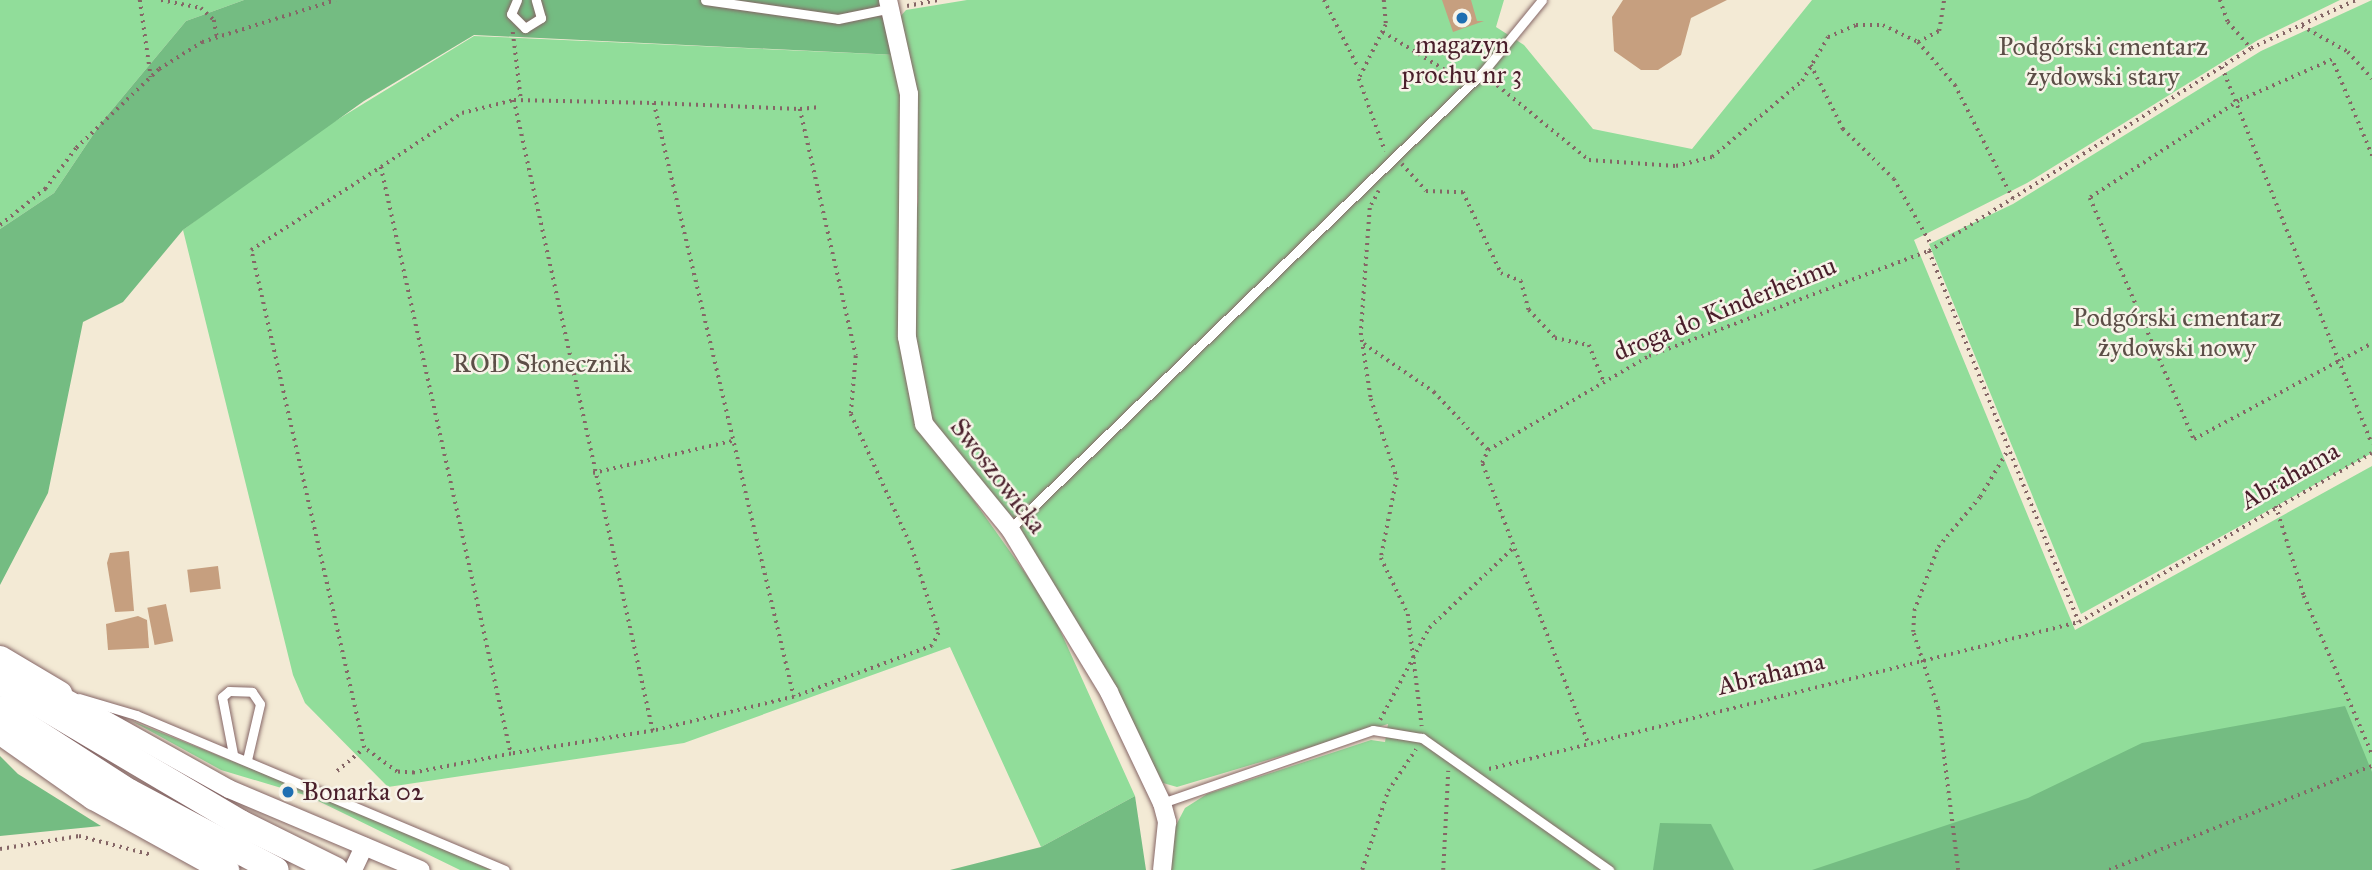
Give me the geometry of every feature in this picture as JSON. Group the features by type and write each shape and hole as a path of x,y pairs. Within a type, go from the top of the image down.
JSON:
{"main road":[{"path":"0,659 59,694"},
{"path":"0,681 240,823 335,870"},
{"path":"0,709 129,792 276,870"},
{"path":"0,731 94,797 196,861 226,870"}],"street":[{"name":"Swoszowicka","path":"890,4 909,94 908,338 924,424 1010,529 1110,692 1162,803 1167,821 1163,870"},
{"path":"59,694 229,789 364,846 383,862 421,870"},
{"path":"353,870 364,846"}],"lane":[{"path":"517,0 511,14 524,28 541,18 536,0"},
{"path":"705,0 838,19 890,4"},
{"path":"1010,529 1483,72 1542,0"},
{"path":"233,754 222,697 252,692 260,704 247,760"},
{"path":"59,694 119,709 233,754 505,870"},
{"path":"1162,803 1373,730 1424,740 1609,870"}],"path":[{"path":"140,0 151,79"},
{"path":"161,0 201,8 214,20 218,37"},
{"path":"0,225 45,189 76,148 151,79 218,37 336,0"},
{"path":"890,4 939,0"},
{"path":"1324,0 1359,69 1392,160 1426,191 1463,192 1501,273 1521,281 1529,310 1555,338 1589,345 1604,381"},
{"path":"1359,69 1383,32 1384,0"},
{"path":"1918,42 1939,31 1944,0"},
{"path":"2220,0 2228,22 2252,48"},
{"path":"2079,622 1929,251 1931,244 2013,199 2252,48 2356,0"},
{"path":"1483,72 1589,160 1676,166 1712,157 1802,81 1828,37 1856,25 1883,25 1918,42 1955,85 2013,199"},
{"path":"2301,26 2348,52 2372,79"},
{"path":"1383,32 1436,69 1471,83"},
{"path":"510,37 521,99"},
{"path":"2372,156 2332,60 2239,101 2090,198 2194,439 2372,343"},
{"path":"1811,65 1843,129 1894,179 1931,244"},
{"name":"Abrahama","path":"2222,67 2239,101 2287,219 2335,365 2372,444"},
{"path":"800,109 856,356 851,414 912,548 939,634 932,646 794,697 653,731 414,773 397,772 364,748 251,250 462,113 521,99 800,109 820,107"},
{"path":"514,100 593,473 653,731"},
{"path":"654,103 794,697"},
{"path":"381,167 511,754"},
{"path":"1362,870 1388,791 1408,756 1424,740 1414,661 1399,587 1381,558 1397,478 1371,399 1362,343 1364,261 1370,208 1380,189 1377,174"},
{"name":"droga do Kinderheimu","path":"1488,450 1588,397 1604,381 1649,356 1929,251"},
{"path":"1362,343 1434,392 1488,450 1482,463 1587,742"},
{"path":"593,473 732,441"},
{"path":"1958,870 1938,709 1920,658 1914,611 1938,547 1980,497 2008,450"},
{"name":"Abrahama","path":"1474,774 1587,742 1920,658 2079,622 2372,453"},
{"path":"2276,506 2304,596 2372,754"},
{"path":"1373,730 1414,661 1429,628 1514,547"},
{"path":"337,771 364,748"},
{"path":"1443,870 1449,757"},
{"path":"2109,870 2372,766"},
{"path":"0,849 79,836 167,860"}],"green space":[{"path":"0,0 244,0 186,21 101,123 54,193 0,229"},
{"path":"244,0 880,0 897,55 474,35 364,101 183,230 123,302 83,322 48,493 0,585 0,229 54,193 101,123 186,21"},
{"name":"Podgórski cmentarz żydowski stary","path":"967,0 1504,0 1496,27 1524,45 1593,129 1692,149 1812,0 2340,0 2258,40 2027,183 1914,240 2075,630 2372,466 2372,870 1169,870 1173,831 1185,808 1207,794 1371,740 1385,742 1388,724 1177,787 1163,783 1105,675 928,415 917,369 910,258 918,201 916,113 899,18 906,10"},
{"name":"Podgórski cmentarz żydowski nowy","path":"2372,0 2372,453 2081,614 1929,244 2013,204 2261,51"},
{"name":"ROD Słonecznik","path":"474,36 897,55 921,426 1050,608 1135,796 1041,847 950,647 684,743 388,787 305,703 293,675 183,230 301,142"},
{"path":"2345,706 2372,772 2372,870 1812,870 2028,798 2142,743"},
{"path":"132,721 355,810 491,870 460,870 308,796 221,770"},
{"path":"0,756 18,774 101,826 0,836"},
{"path":"1135,796 1146,870 950,870 1041,847"},
{"path":"1660,823 1711,824 1734,870 1653,870"}],"building":[{"name":"magazyn prochu nr 3","path":"1442,0 1471,0 1477,21 1484,21 1453,32"},
{"path":"1623,0 1727,0 1691,18 1681,55 1658,70 1641,70 1614,51 1612,17"},
{"path":"129,551 134,611 115,612 107,563 110,553"},
{"path":"218,566 221,589 190,593 187,570"},
{"path":"166,604 173,641 155,645 147,608"},
{"path":"138,616 147,620 149,648 108,650 106,624"}],"place":[{"name":"magazyn prochu nr 3","path":"1462,18"},
{"name":"Bonarka 02","path":"288,792"}]}
